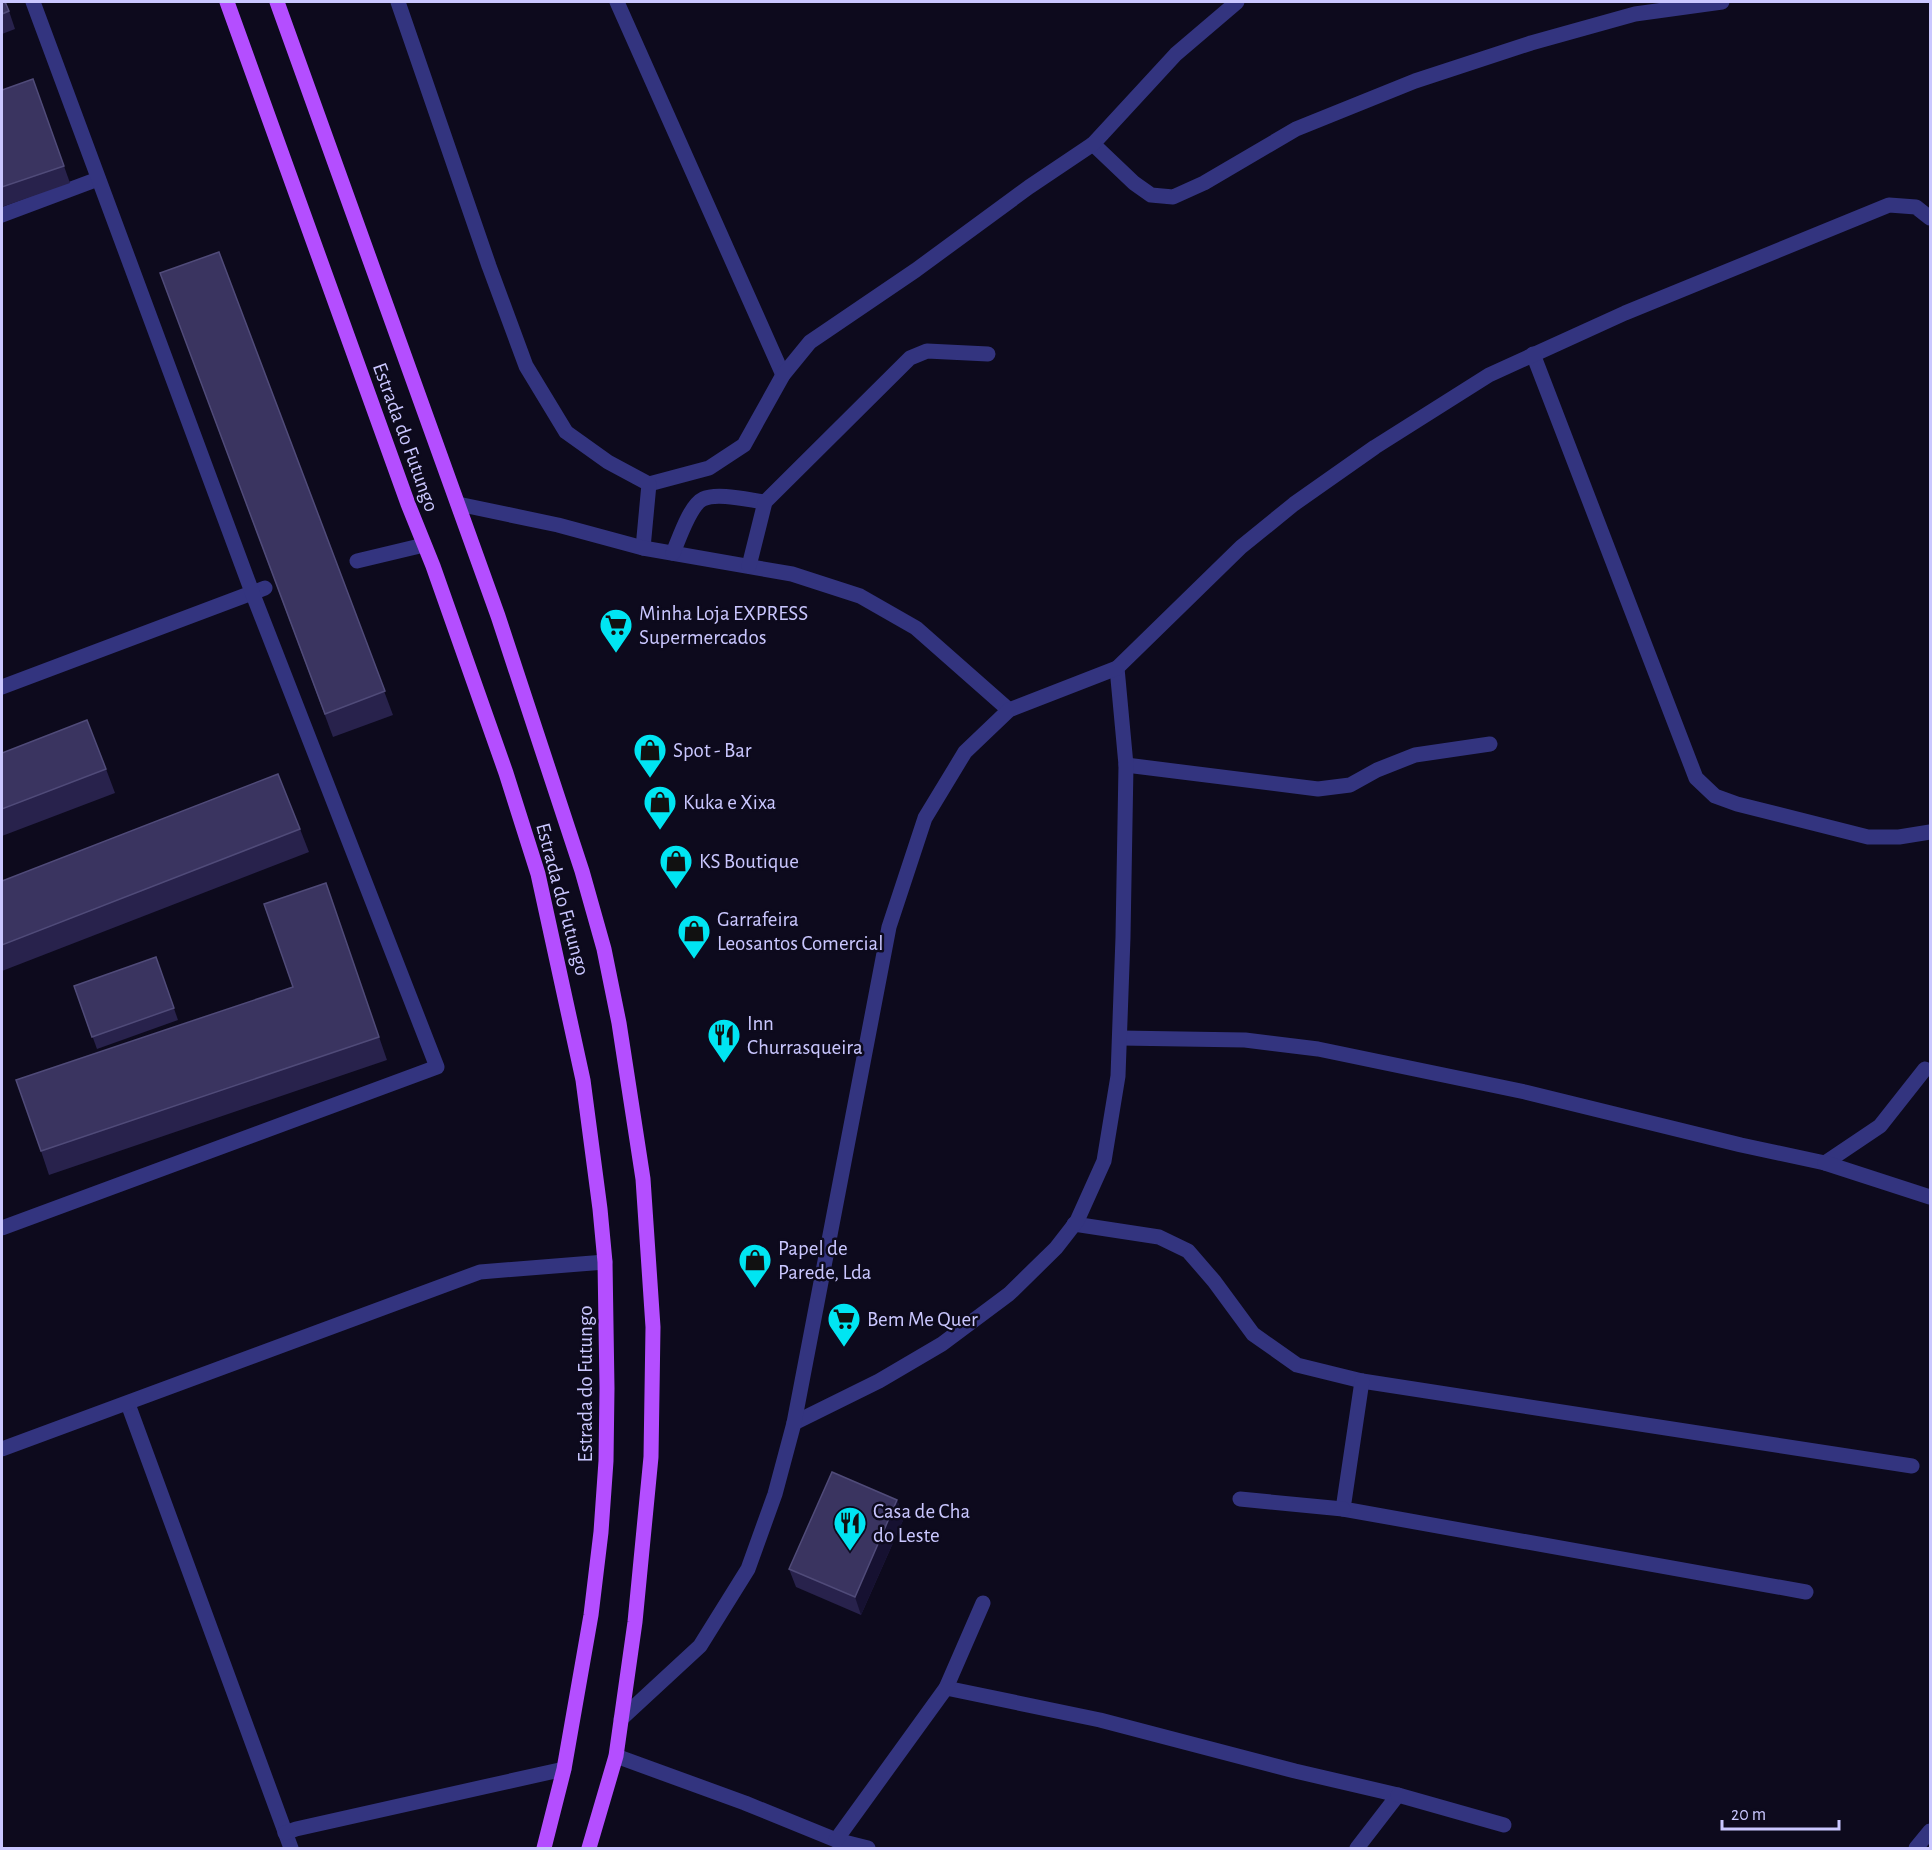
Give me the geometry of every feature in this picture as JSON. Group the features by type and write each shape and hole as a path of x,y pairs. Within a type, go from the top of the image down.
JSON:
{"main road":[{"name":"Estrada do Futungo","path":"227,2 506,773 538,874 583,1080 593,1143 605,1262 606,1461 601,1532 591,1615 564,1769 544,1848"},
{"name":"Estrada do Futungo","path":"277,2 498,616 582,871 604,949 620,1023 641,1167 653,1327 651,1458 635,1623 616,1756 589,1848"}],"street":[{"path":"2,1228 437,1067 258,590 98,179 33,2"},
{"path":"398,2 526,366 566,432 608,462 649,484 709,468 744,445 783,375 810,342 1093,144 1176,54 1237,2"},
{"path":"617,2 783,375"},
{"path":"1093,144 1134,183 1151,195 1173,197 1204,183 1296,129 1415,81 1531,43 1635,14 1722,2"},
{"path":"2,215 98,179"},
{"path":"621,1719 700,1646 748,1569 775,1494 794,1423 889,927 925,818 965,752 1009,710 1117,668 1241,547 1294,504 1375,447 1489,375 1625,313 1889,205 1916,207 1930,218"},
{"path":"749,566 765,502 910,358 927,351 988,354"},
{"path":"1533,354 1696,778 1715,796 1737,804 1868,837 1899,837 1930,832"},
{"path":"643,548 649,484"},
{"path":"674,553 689,517 702,500 713,496 765,502"},
{"path":"458,504 558,525 643,548 792,574 860,596 916,628 1009,710"},
{"path":"357,561 424,545"},
{"path":"2,687 258,590"},
{"path":"794,1423 879,1381 942,1344 1009,1294 1056,1248 1074,1224 1104,1161 1118,1076 1120,1038 1126,765 1117,668"},
{"path":"1126,765 1318,789 1350,784 1415,755 1490,744"},
{"path":"1120,1038 1245,1040 1318,1049 1526,1092 1825,1163 1930,1197"},
{"path":"1825,1163 1880,1126 1925,1069"},
{"path":"1074,1224 1159,1237 1188,1251 1214,1281 1253,1334 1297,1365 1362,1382 1912,1466"},
{"path":"2,1449 480,1272 605,1262"},
{"path":"1342,1509 1362,1382"},
{"path":"128,1404 291,1848"},
{"path":"1240,1499 1342,1509 1806,1592"},
{"path":"836,1840 946,1688 983,1603"},
{"path":"946,1688 1100,1720 1294,1771 1398,1795 1504,1825"},
{"path":"616,1756 745,1803 836,1840 868,1848"},
{"path":"285,1833 564,1769"},
{"path":"1357,1848 1398,1795"},
{"path":"1916,1848 1930,1831"}],"building":[{"path":"2,2 5,2 9,11 2,14"},
{"path":"33,79 64,166 2,187 2,90"},
{"path":"219,252 385,691 325,714 160,273"},
{"path":"87,720 106,769 2,809 2,753"},
{"path":"278,774 300,829 2,945 2,881"},
{"path":"326,883 379,1037 41,1151 16,1080 293,987 264,904"},
{"path":"156,957 174,1008 92,1037 74,986"},
{"name":"Casa de Cha do Leste","path":"832,1472 897,1500 855,1597 789,1569"}],"place":[{"name":"Minha Loja EXPRESS Supermercados","path":"616,654"},
{"name":"Spot - Bar","path":"650,779"},
{"name":"Kuka e Xixa","path":"660,831"},
{"name":"KS Boutique","path":"676,890"},
{"name":"Garrafeira Leosantos Comercial","path":"694,960"},
{"name":"Inn Churrasqueira","path":"724,1064"},
{"name":"Papel de Parede, Lda","path":"755,1289"},
{"name":"Bem Me Quer","path":"844,1348"},
{"name":"Casa de Cha do Leste","path":"850,1552"}]}
